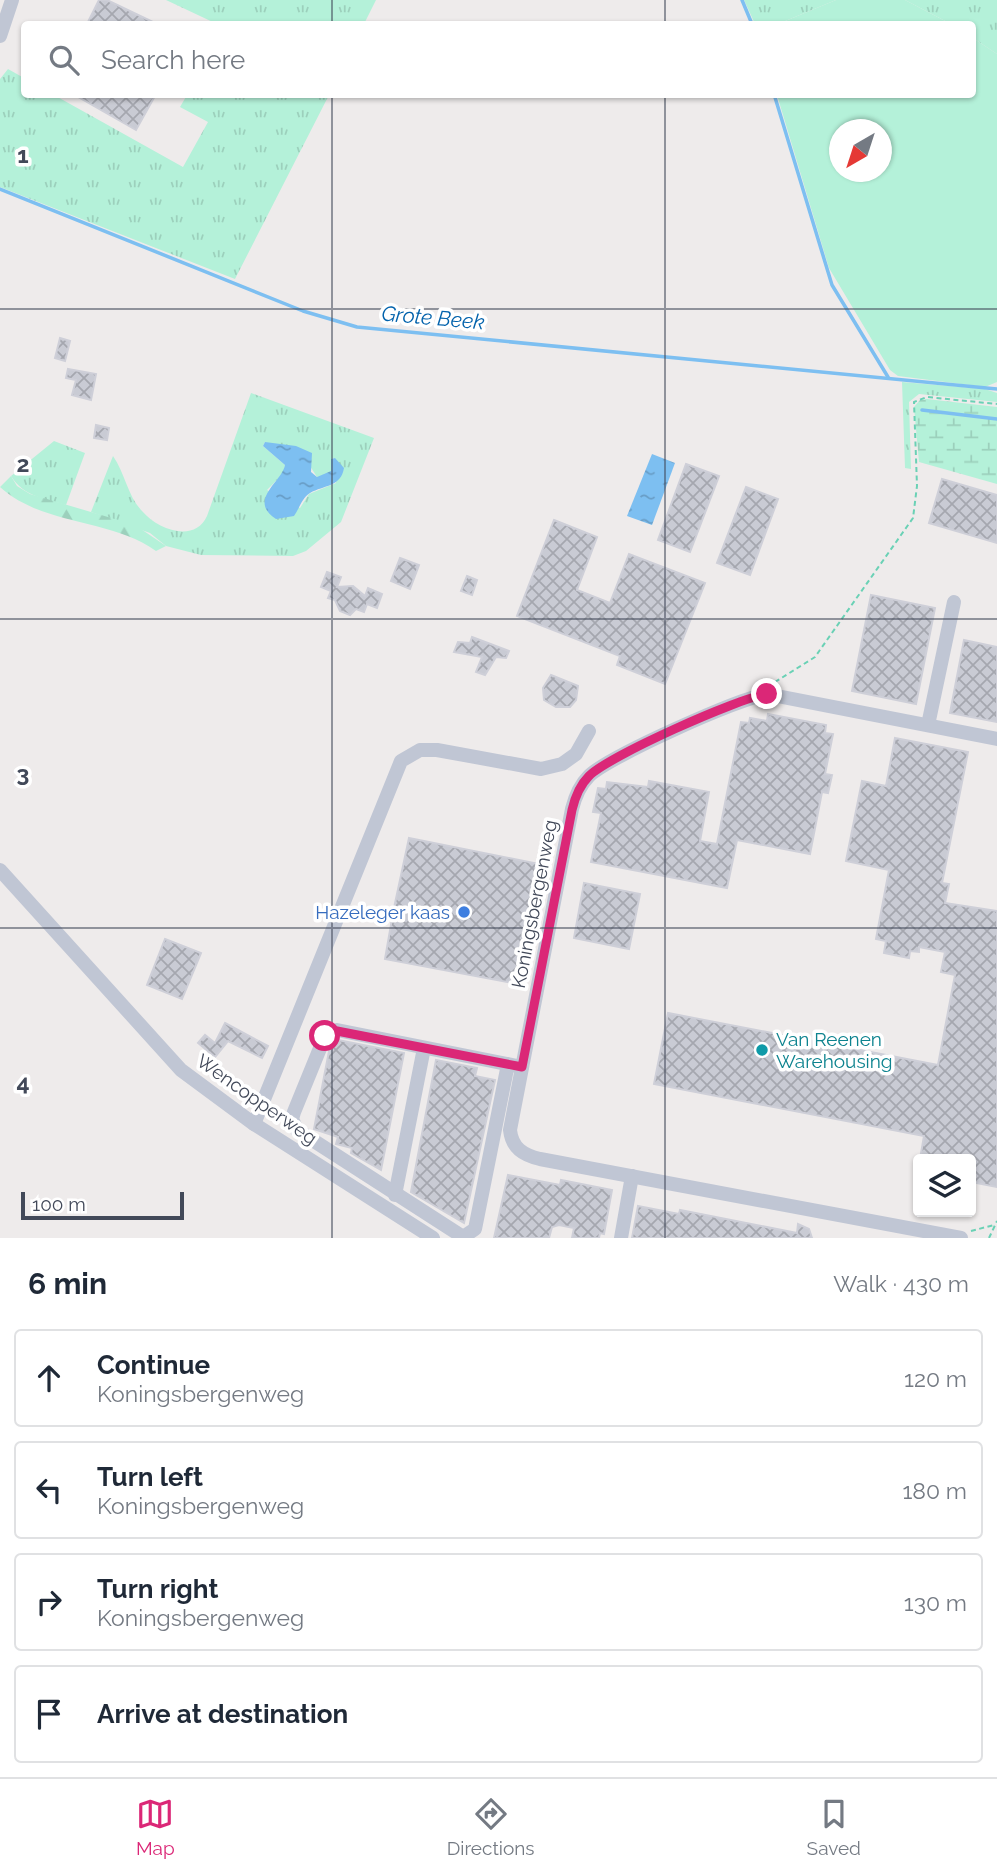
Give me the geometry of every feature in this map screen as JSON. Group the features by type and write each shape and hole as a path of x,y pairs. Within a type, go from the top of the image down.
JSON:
{"street":[{"path":"0,36 12,0"},
{"path":"928,725 954,602"},
{"path":"576,754 590,775 612,761 743,699 767,694 997,739"},
{"path":"254,1124 401,761 420,750 437,750 541,769 562,764 576,754 589,731"},
{"name":"Koningsbergenweg","path":"515,1066 331,1031 321,1043 292,1119 297,1130 457,1236 470,1235 475,1229 515,1066 572,810 576,796 590,775"},
{"name":"Wencopperweg","path":"0,870 181,1070 254,1124 433,1238"},
{"path":"396,1195 424,1048"},
{"name":"Koningsbergenweg","path":"515,1066 510,1130 515,1146 522,1153 540,1159 958,1237"},
{"path":"621,1238 632,1176"}],"path":[{"path":"773,683 815,657 913,519 917,486 914,402 927,397 997,404"},
{"path":"989,1238 997,1221"},
{"path":"958,1237 994,1225"}],"green space":[{"path":"166,0 376,0 366,21 211,21"},
{"path":"744,0 836,0 785,21 754,21"},
{"path":"836,0 905,0 945,21 785,21"},
{"path":"905,0 997,0 997,54 976,40 976,21 945,21"},
{"path":"976,40 997,54 997,382 985,387 898,376 890,370 829,268 778,98 976,98"},
{"path":"8,69 21,76 21,98 59,98 183,167 208,122 180,107 185,98 327,98 235,279 0,187 0,79"},
{"path":"902,382 985,389 997,393 997,402 919,394 909,402 911,469 905,468"},
{"path":"251,393 374,438 341,522 306,551 293,556 201,555 166,546 150,533 91,512 113,456 137,505 157,524 176,531 185,531 194,529 207,516","holes":["265,442 310,466 317,477 322,478 332,471 331,459 335,458 336,483 309,494 300,508 267,490 284,473 285,465 263,446"]},
{"path":"920,400 997,407 997,484 919,462 914,407"},
{"path":"54,441 85,453 66,505 28,492 11,476"},
{"path":"11,476 17,486 30,494 135,525 166,546 156,551 138,540 118,533 36,509 17,500 0,487"}],"water":[{"path":"265,442 296,446 312,453 311,472 317,477 331,471 331,459 335,458 344,468 342,474 331,485 307,495 294,516 276,519 268,512 265,498 285,465 263,446"},
{"path":"652,454 675,463 652,525 627,516"}],"building":[{"path":"99,0 107,0 151,21 88,21"},
{"path":"80,98 154,98 136,130"},
{"path":"60,338 70,341 65,361 55,358"},
{"path":"68,369 96,374 91,400 72,395 76,380 66,378"},
{"path":"96,425 109,428 107,440 94,438"},
{"path":"686,464 719,476 690,552 658,540"},
{"path":"942,479 997,495 997,543 929,523"},
{"path":"746,487 778,499 750,575 717,563"},
{"path":"554,520 597,537 577,590 610,603 629,554 705,583 665,684 617,665 620,656 517,616"},
{"path":"400,558 419,565 410,589 391,581"},
{"path":"327,572 341,577 337,587 353,586 365,596 368,588 382,594 377,608 367,604 364,612 356,609 350,615 340,611 335,600 328,598 331,591 321,587"},
{"path":"467,576 477,580 472,595 461,591"},
{"path":"871,595 935,608 916,704 852,691"},
{"path":"472,637 509,651 506,658 496,657 485,675 476,672 482,657 454,652 458,642 470,643"},
{"path":"964,640 997,647 997,722 950,713"},
{"path":"551,675 578,686 576,700 570,707 556,707 544,700 543,688"},
{"path":"768,714 826,725 825,733 833,734 825,774 832,775 828,793 822,792 810,854 737,840 727,888 591,862 601,813 593,812 598,788 606,789 607,782 648,787 649,781 709,792 700,841 717,844 741,722 749,723 750,718 767,721"},
{"name":"Van Reenen Warehousing","path":"895,738 968,752 942,883 949,884 945,903 997,911 997,1187 976,1183 976,1154 921,1154 924,1136 654,1084 668,1013 938,1065 955,975 941,972 945,952 919,947 919,952 910,951 909,958 884,953 886,941 876,939 889,870 846,861 862,781 886,786"},
{"path":"409,838 544,865 523,985 385,959 392,919 383,918 385,908 394,908"},
{"path":"584,883 640,894 629,949 574,938"},
{"path":"165,939 201,953 182,999 147,985"},
{"path":"225,1023 268,1046 262,1058 228,1041 215,1057 198,1043 205,1035 215,1043"},
{"path":"338,1040 404,1053 381,1170 351,1153 352,1148 336,1144 338,1137 314,1129 329,1051"},
{"path":"436,1060 477,1068 475,1076 495,1080 464,1223 411,1192"},
{"path":"508,1175 560,1185 561,1180 612,1190 604,1234 600,1233 599,1238 572,1238 574,1228 559,1225 552,1227 549,1238 494,1238"},
{"path":"638,1206 679,1214 680,1210 797,1233 798,1224 809,1229 812,1238 632,1238"}],"waterway":[{"path":"742,0 751,21"},
{"path":"775,98 832,285 888,377"},
{"name":"Grote Beek","path":"0,189 303,311 357,327 997,389"},
{"path":"922,410 997,419"}],"place":[{"name":"Hazeleger kaas","path":"464,912"},
{"name":"Van Reenen Warehousing","path":"762,1050"}],"route":[{"path":"325,1036 331,1031 337,1031 522,1067 572,810 582,785 590,775 612,761 743,699 767,694"}]}
